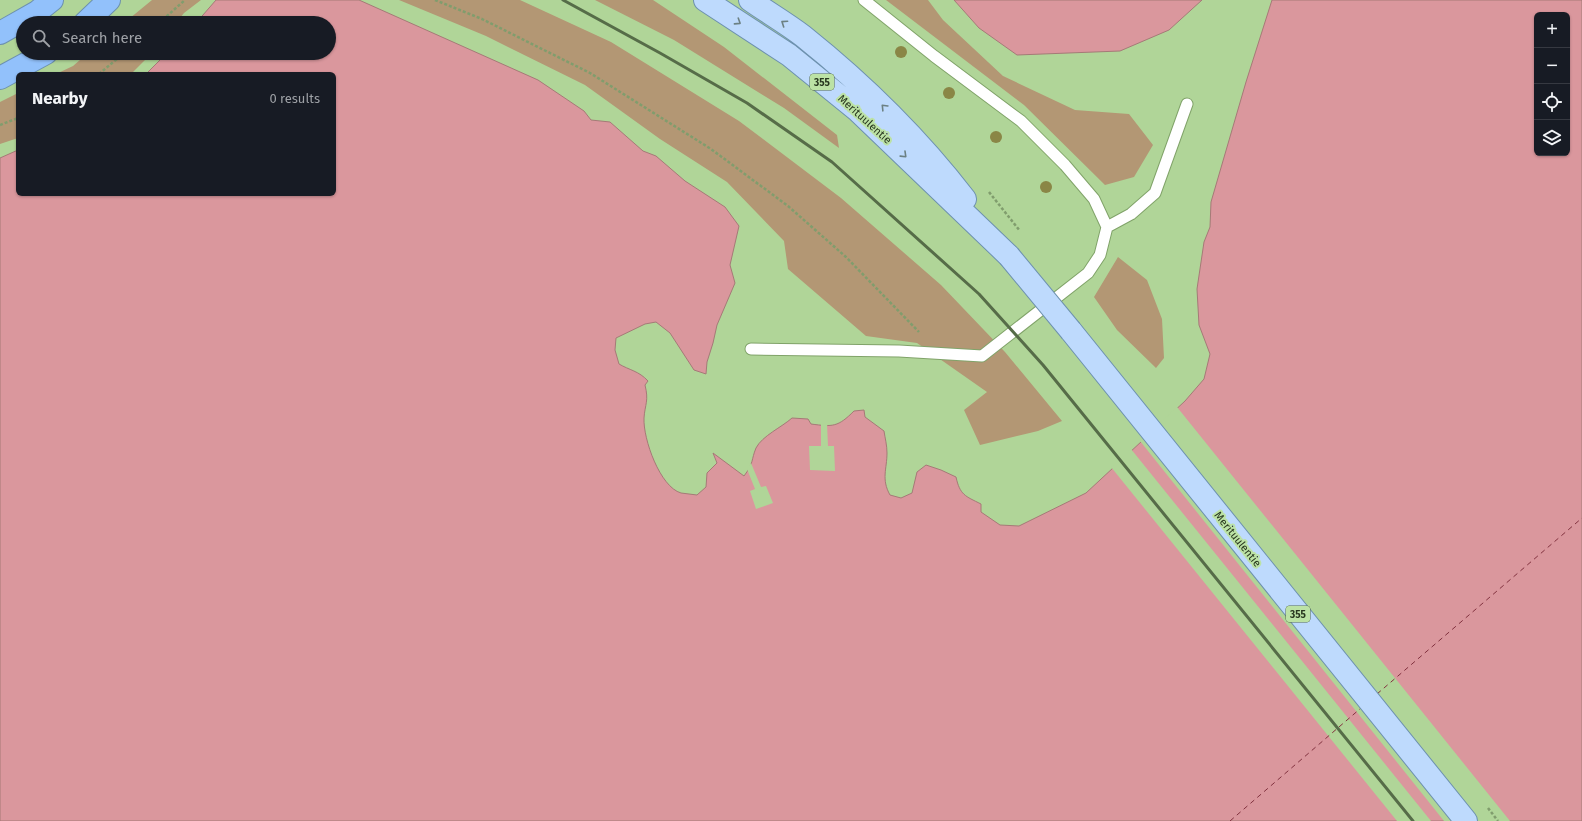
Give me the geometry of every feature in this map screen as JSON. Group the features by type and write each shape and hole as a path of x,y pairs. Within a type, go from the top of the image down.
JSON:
{"highway":[{"path":"30,16 52,0"},
{"path":"92,16 109,0"},
{"path":"0,34 16,24"},
{"path":"0,78 33,60"}],"main road":[{"name":"Merituulentie","path":"705,0 789,55 858,111 1009,256"},
{"name":"Merituulentie","path":"750,0 802,35 873,95 940,165 1009,256 1466,821"}],"lane":[{"path":"751,349 939,353 982,356 1088,273 1100,255 1107,227 1094,199 1065,165 1021,121 934,56 864,0"},
{"path":"1107,227 1131,214 1155,193 1188,104"}],"path":[{"path":"167,16 185,0"},
{"path":"435,0 482,18 590,73 711,149 788,206 846,257 939,353"},
{"path":"101,72 116,60"},
{"path":"0,125 16,119"}],"shaded area":[{"path":"152,0 201,0 182,16 133,16"},
{"path":"216,0 359,0 538,80 584,111 591,120 610,122 643,151 656,156 685,181 725,207 739,226 730,265 735,283 717,325 707,362 706,374 694,370 670,333 656,322 645,324 616,338 615,350 619,364 638,373 648,381 645,385 647,399 644,427 646,438 654,461 666,482 673,489 681,493 697,495 706,487 707,473 717,463 713,453 744,476 752,462 756,448 759,444 767,436 792,418 808,419 811,424 835,425 844,420 854,411 864,410 865,417 884,431 887,453 885,479 890,495 901,498 912,493 917,472 926,465 956,477 961,491 971,499 981,504 981,512 1000,525 1019,526 1086,493 1185,401 1204,379 1210,354 1199,325 1197,289 1204,242 1210,227 1211,202 1272,0 1582,0 1582,821 0,821 0,158 16,151 16,196 336,196 336,72 148,72 160,60 336,60 336,16 202,16"},
{"path":"399,0 520,0 611,42 739,121 841,198 941,285 1005,352 1062,421 1038,431 980,445 964,410 987,392 917,343 866,336 788,269 784,241 727,182 660,139 585,85 486,36"},
{"path":"595,0 653,0 724,47 837,135 839,148 784,108 674,40"},
{"path":"886,0 928,0 943,20 1003,76 1075,110 1129,114 1153,145 1134,177 1105,185 1024,105"},
{"path":"954,0 1202,0 1169,30 1120,51 1017,55 979,28"},
{"path":"80,60 145,60 133,72 60,72 73,66"},
{"path":"16,94 16,139 0,144 0,102"},
{"path":"1118,257 1147,280 1162,319 1164,358 1156,368 1117,330 1094,297"}],"pier":[{"path":"1177,407 1510,821 1444,821 1140,441"},
{"path":"821,424 827,424 828,446 834,446 835,471 810,470 809,446 821,446"},
{"path":"1131,449 1431,821 1397,821 1111,467"},
{"path":"751,463 761,487 766,486 773,503 756,509 750,491 755,489 747,469"}],"ferry route":[{"path":"1377,694 1582,518"},
{"path":"1230,821 1361,708"}],"railway":[{"path":"563,0 747,103 832,162 979,294 1043,365 1413,821"}]}
